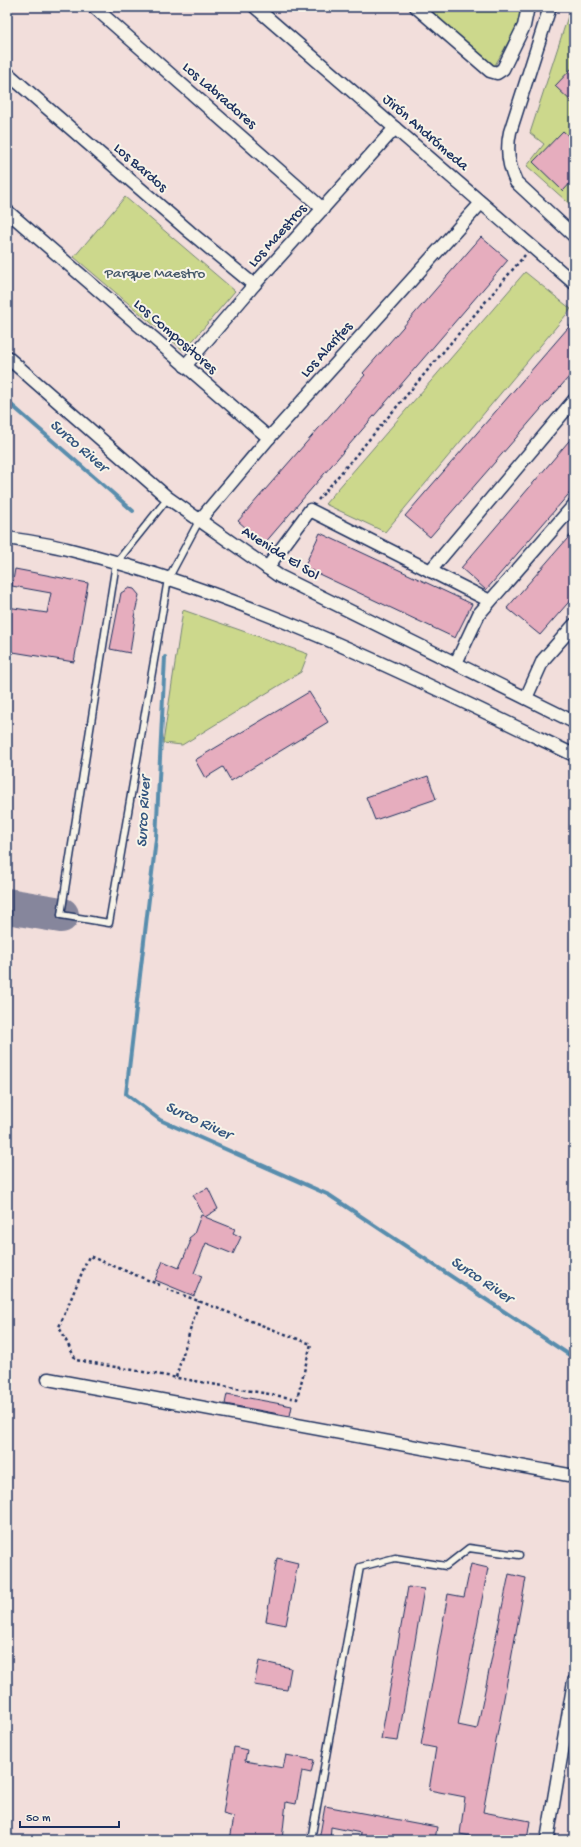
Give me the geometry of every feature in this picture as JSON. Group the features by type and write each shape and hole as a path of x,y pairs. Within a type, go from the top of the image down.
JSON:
{"street":[{"name":"Los Labradores","path":"94,7 323,209"},
{"name":"Jirón Andrómeda","path":"255,7 574,283"},
{"path":"416,7 490,71 497,73 503,69 524,26 528,7"},
{"path":"550,7 510,132 508,152 512,172 516,182 574,236"},
{"name":"Los Bardos","path":"7,72 190,232 254,285"},
{"name":"Los Maestros","path":"185,366 254,285 396,128"},
{"name":"Los Alarifes","path":"199,520 269,438 481,203"},
{"name":"Los Compositores","path":"7,211 269,438"},
{"name":"Avenida El Sol","path":"7,357 168,498 267,568 302,588 574,722"},
{"path":"430,571 574,400"},
{"path":"456,663 479,614 574,505"},
{"path":"267,568 310,510 490,602"},
{"path":"7,538 67,549 116,563 168,579 278,618 403,673 574,755"},
{"path":"526,698 543,660 574,625"},
{"path":"48,1379 574,1476"},
{"path":"547,1840 570,1723 574,1681"}],"lane":[{"path":"168,498 116,563 62,915 109,923 168,579 199,520"},
{"path":"310,1840 360,1567 395,1558 446,1566 469,1548 519,1555"}],"path":[{"path":"310,510 532,247"},
{"path":"160,1285 89,1256 59,1327 76,1360 297,1399 311,1344 167,1289"},
{"path":"176,1378 199,1300"}],"green space":[{"path":"427,7 522,7 518,25 494,67"},
{"path":"571,7 574,7 574,208 527,166 544,144 530,133"},
{"name":"Parque Maestro","path":"125,197 235,291 184,351 74,257"},
{"path":"525,272 571,309 385,532 325,504"},
{"path":"183,610 308,654 301,672 182,745 163,743"}],"building":[{"path":"574,66 574,104 555,86"},
{"path":"563,131 574,141 574,179 563,191 533,162"},
{"path":"481,237 508,260 264,544 238,521 365,375 363,373"},
{"path":"574,321 574,371 430,537 405,516"},
{"path":"574,435 574,488 486,590 461,568"},
{"path":"574,531 574,596 540,635 507,608"},
{"path":"320,533 472,604 455,638 304,567"},
{"path":"15,569 88,583 74,662 7,651 7,607 47,613 51,593 12,586"},
{"path":"129,588 134,589 139,595 134,617 130,653 110,649 121,593"},
{"path":"309,692 328,722 231,781 223,767 205,778 195,760"},
{"path":"428,776 436,799 375,820 366,797"},
{"path":"208,1188 218,1209 205,1217 235,1229 233,1233 241,1237 233,1254 206,1243 194,1273 202,1276 194,1296 155,1280 163,1261 179,1268 190,1243 189,1238 194,1234 201,1215 204,1216 193,1195"},
{"path":"227,1394 292,1406 290,1416 225,1404"},
{"path":"277,1558 298,1563 286,1625 266,1621"},
{"path":"471,1564 488,1568 458,1725 477,1729 509,1574 526,1578 483,1812 530,1821 527,1840 491,1840 460,1834 465,1797 429,1790 436,1748 421,1745 448,1594 464,1597"},
{"path":"408,1587 424,1589 398,1741 381,1739"},
{"path":"259,1661 291,1668 287,1690 254,1685"},
{"path":"234,1747 247,1750 245,1761 283,1768 286,1755 314,1760 311,1773 302,1771 296,1804 286,1802 282,1840 230,1840 234,1817 223,1814"},
{"path":"325,1806 437,1827 435,1840 391,1838 390,1840 360,1840 361,1833 331,1827 330,1840 319,1840"}],"waterway":[{"name":"Surco River","path":"7,401 133,511"},
{"name":"Surco River","path":"165,657 156,839 126,1094 160,1120 329,1195 574,1358"}],"taxiway":[{"path":"7,906 61,915"}]}
